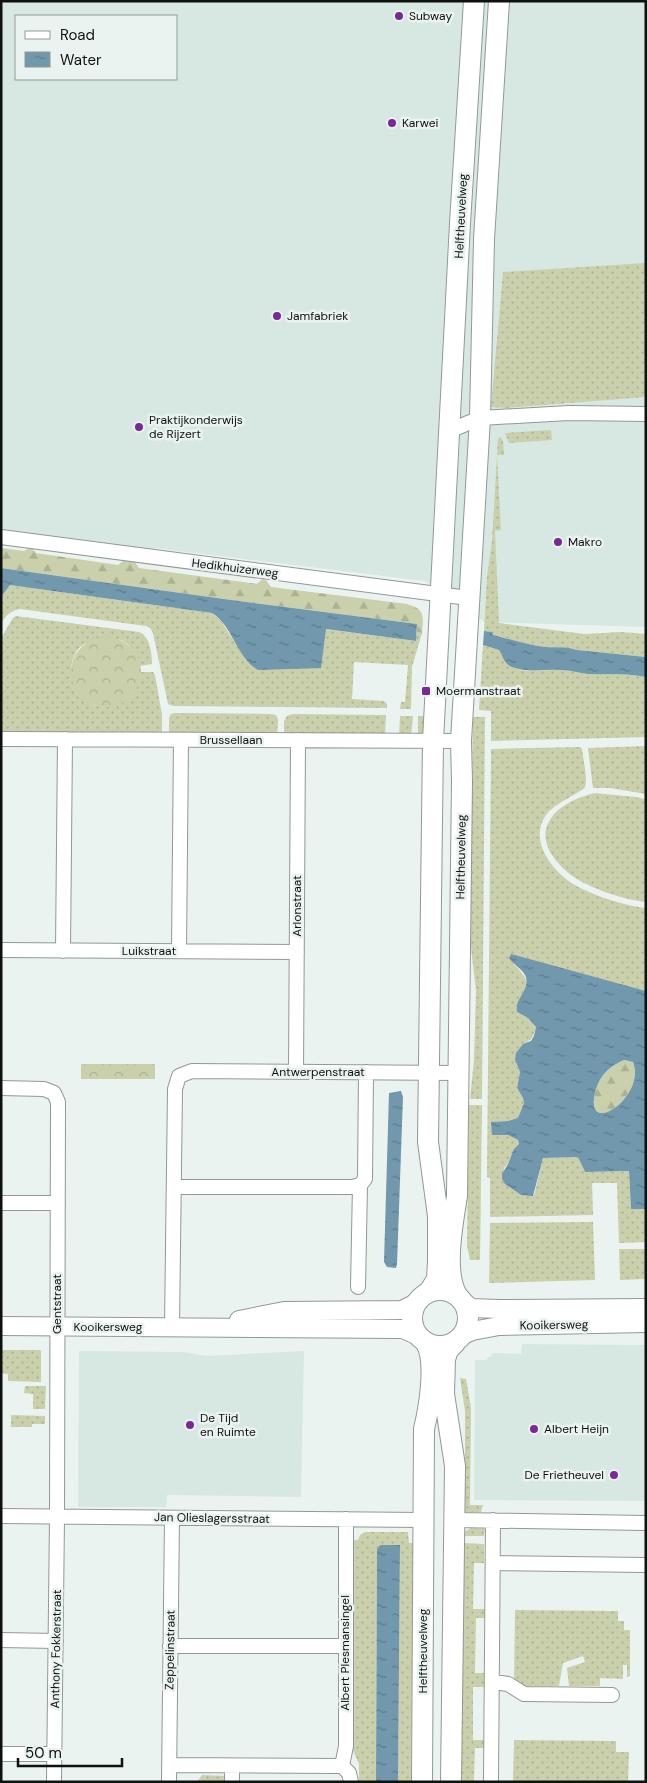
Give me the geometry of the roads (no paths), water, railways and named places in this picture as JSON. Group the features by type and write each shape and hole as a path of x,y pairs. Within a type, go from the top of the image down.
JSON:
{"main road":[{"name":"Helftheuvelweg","path":"422,1298 436,1279 438,1216 428,1142 433,741 474,1"},
{"name":"Helftheuvelweg","path":"460,1299 452,1288 451,1237 457,1196 461,741 480,418 484,240 499,1"},
{"path":"451,1782 455,1466 444,1394 448,1350 459,1339 468,1323 468,1313 460,1299 452,1292 440,1290 422,1298 411,1316 412,1323 421,1339 440,1347 459,1339"},
{"name":"Helftheuvelweg","path":"421,1339 430,1350 431,1378 430,1401 424,1429 422,1782"},
{"path":"424,1520 454,1520"}],"street":[{"path":"449,431 480,418 569,414 646,414"},
{"name":"Hedikhuizerweg","path":"1,537 468,598"},
{"name":"Brussellaan","path":"1,739 461,741"},
{"path":"63,951 65,739"},
{"path":"179,951 181,740"},
{"name":"Arlonstraat","path":"296,1072 298,740"},
{"name":"Luikstraat","path":"1,950 297,952"},
{"name":"Antwerpenstraat","path":"174,1187 175,1089 179,1076 192,1071 458,1073"},
{"path":"172,1327 174,1187 352,1187 360,1185 366,1179 366,1072"},
{"name":"Gentstraat","path":"1,1088 44,1088 54,1092 58,1102 57,1517"},
{"path":"358,1287 360,1185"},
{"path":"1,1202 58,1203"},
{"name":"Kooikersweg","path":"214,1327 232,1321 284,1311 402,1310 422,1298"},
{"name":"Kooikersweg","path":"460,1299 472,1308 646,1308"},
{"name":"Kooikersweg","path":"459,1339 472,1331 499,1326 646,1323"},
{"name":"Kooikersweg","path":"1,1326 403,1329 421,1339"},
{"name":"Jan Olieslagersstraat","path":"1,1516 424,1520"},
{"name":"Anthony Fokkerstraat","path":"54,1782 57,1517"},
{"name":"Zeppelinstraat","path":"168,1782 172,1518"},
{"name":"Albert Plesmansingel","path":"342,1766 346,1746 346,1519"},
{"path":"454,1520 646,1523"},
{"path":"491,1782 493,1520"},
{"path":"493,1563 646,1565"},
{"path":"1,1640 56,1641"},
{"path":"170,1646 345,1646"},
{"path":"493,1682 508,1684 524,1694 612,1695"},
{"path":"1,1754 54,1754"},
{"path":"169,1765 342,1766 349,1772 351,1782"},
{"path":"232,1766 232,1782"}],"water":[{"path":"1,568 417,624 416,641 326,629 321,668 258,670 244,657 225,626 212,613 10,585 1,597"},
{"path":"484,631 539,646 646,657 646,677 588,674 565,670 518,669 507,664 499,650 483,645"},
{"path":"511,954 646,991 646,1209 631,1209 629,1171 585,1172 578,1157 543,1158 533,1196 521,1195 505,1184 502,1179 502,1174 514,1149 519,1144 518,1140 508,1135 492,1135 491,1122 508,1121 518,1118 524,1103 517,1088 520,1072 515,1060 516,1053 523,1044 531,1041 536,1027 528,1018 517,1012 516,1007 527,980 525,975 509,958","holes":["624,1060 633,1062 635,1076 631,1089 614,1108 605,1113 597,1112 594,1104 596,1089 603,1075 614,1065"]},
{"path":"401,1091 403,1097 396,1268 387,1267 384,1262 389,1093"},
{"path":"380,1545 400,1545 398,1782 376,1782 377,1549"}],"place":[{"name":"Subway","path":"399,16"},
{"name":"Karwei","path":"392,123"},
{"name":"Jamfabriek","path":"277,316"},
{"name":"Praktijkonderwijs de Rijzert","path":"139,427"},
{"name":"Makro","path":"558,542"},
{"name":"Moermanstraat","path":"426,691"},
{"name":"De Tijd en Ruimte","path":"190,1425"},
{"name":"Albert Heijn","path":"534,1429"},
{"name":"De Frietheuvel","path":"614,1475"}]}
